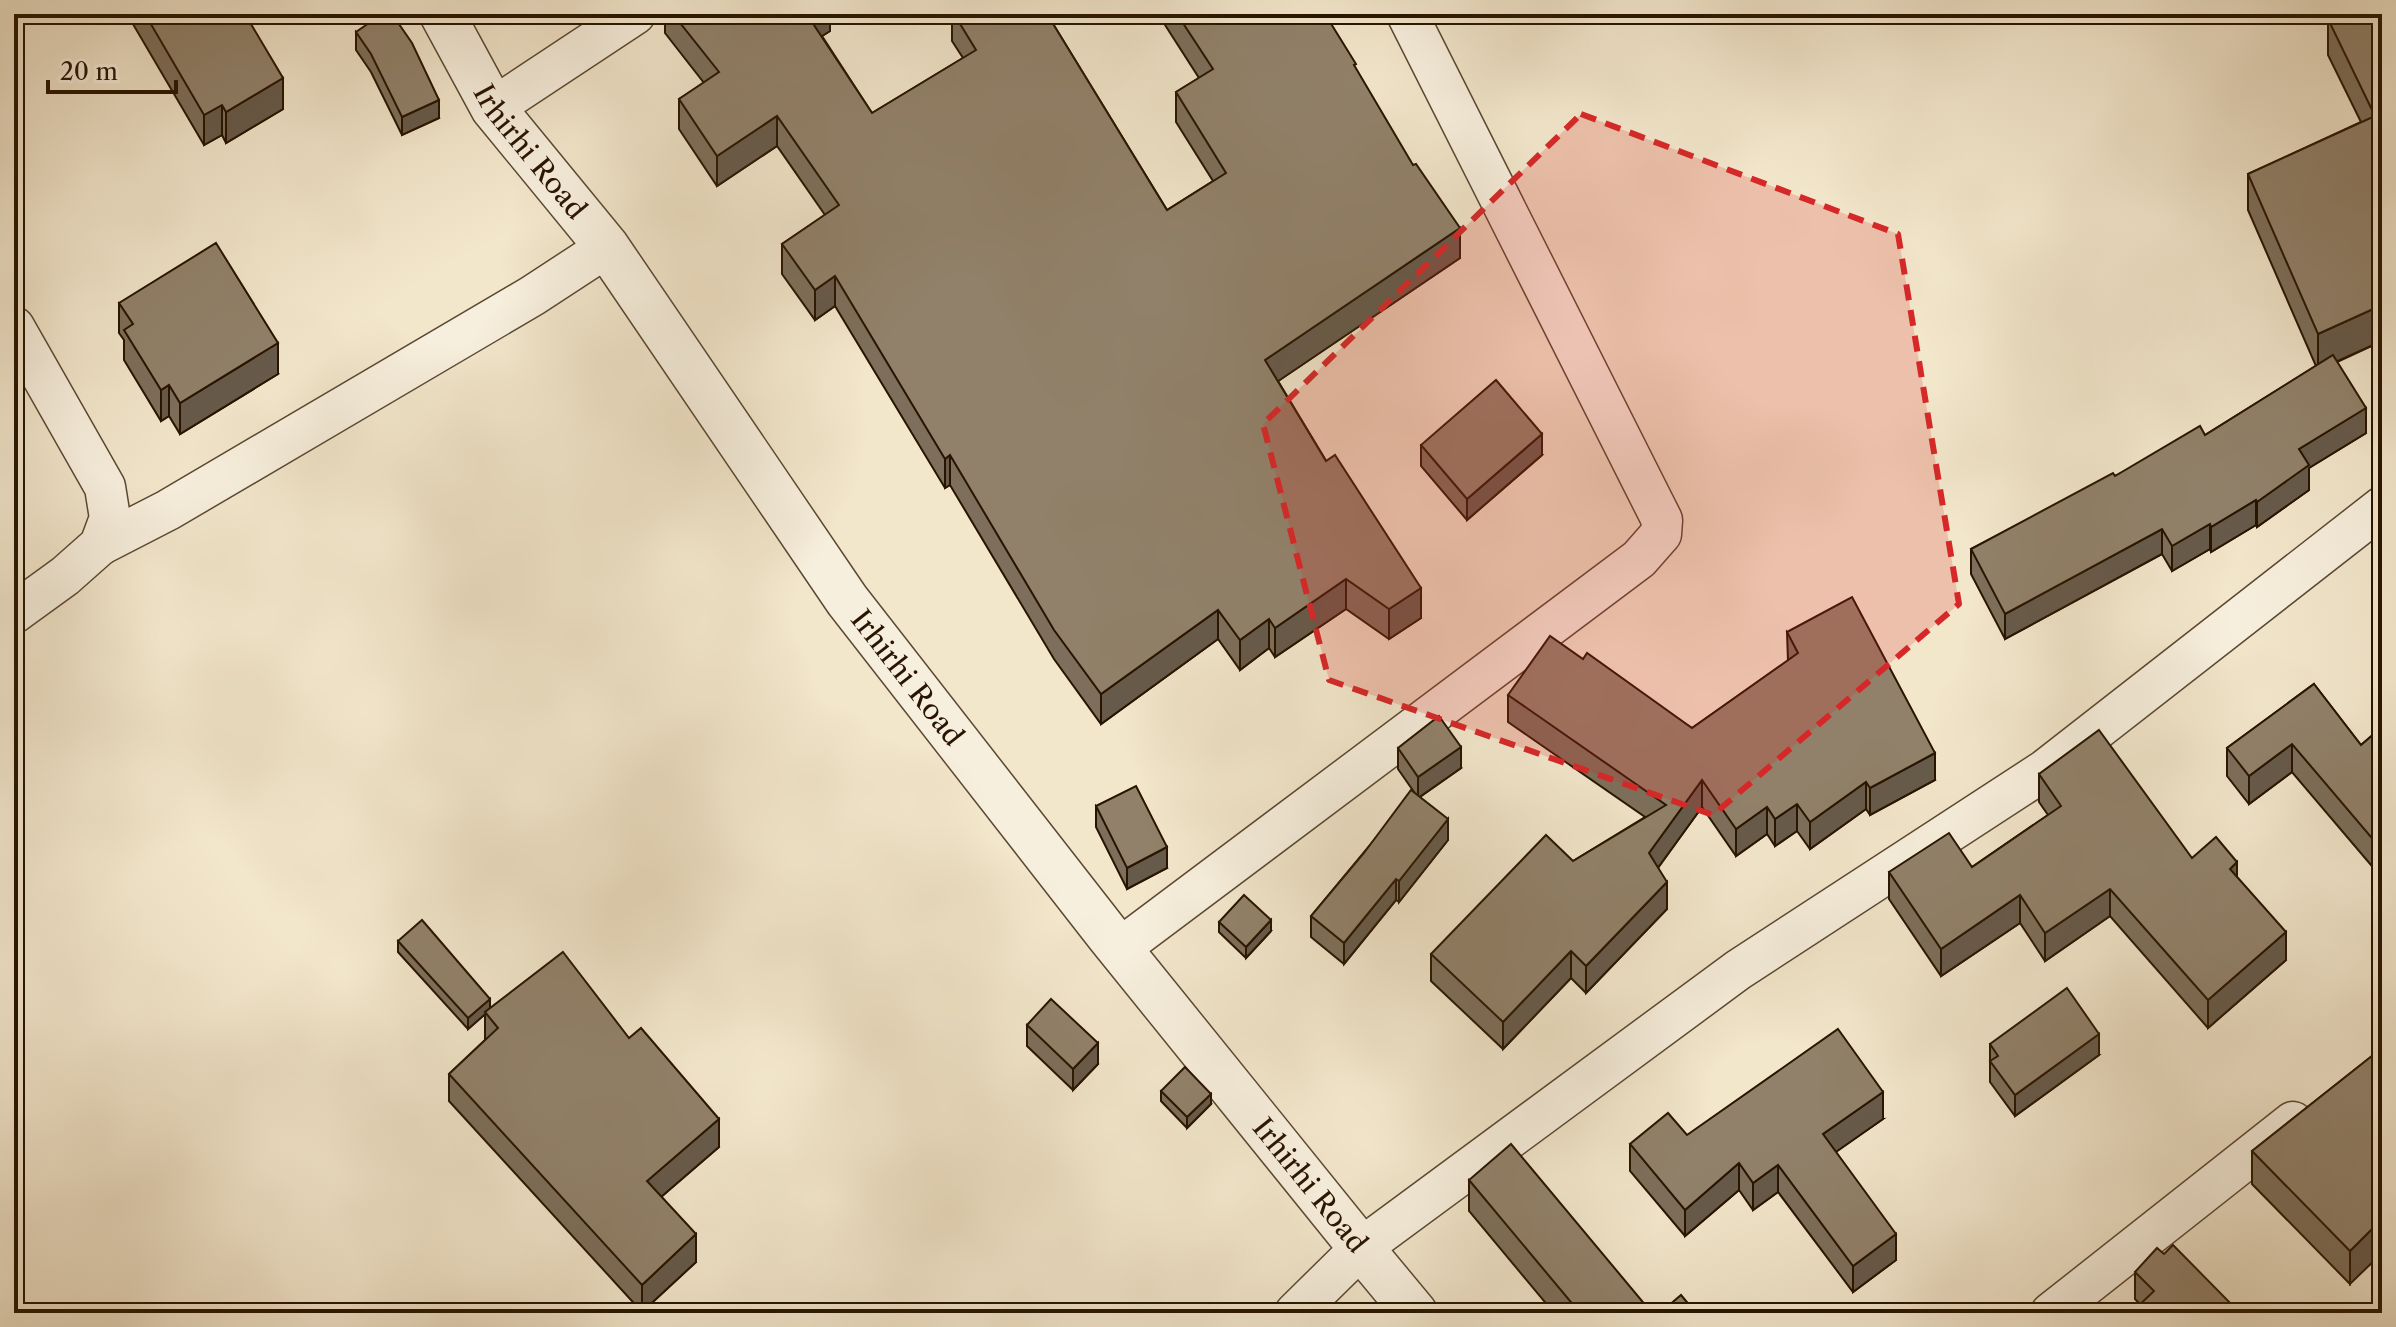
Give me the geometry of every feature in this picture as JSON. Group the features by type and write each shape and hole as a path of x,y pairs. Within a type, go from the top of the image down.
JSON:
{"street":[{"name":"Irhirhi Road","path":"442,14 493,108 607,247 847,600 1119,949 1415,1313"},
{"path":"493,108 635,14"},
{"path":"1119,949 1639,559 1661,534 1662,520 1407,14"},
{"path":"14,613 65,576 100,545 195,495 532,296 607,247"},
{"path":"14,327 105,487 110,518 100,545"},
{"path":"1295,1313 1361,1248 1738,970 2045,770 2382,507"},
{"path":"2051,1313 2321,1101"}],"highlighted area":[{"path":"1581,114 1898,234 1959,604 1713,815 1329,680 1263,424"}],"building":[{"path":"145,14 245,14 283,78 226,112 222,105 204,115"},
{"path":"382,14 392,14 412,43 439,100 402,117 371,54 356,32"},
{"path":"673,14 811,14 808,16 872,113 976,50 954,14 1047,14 1167,210 1226,173 1176,92 1213,69 1177,14 1325,14 1413,165 1416,164 1460,228 1265,360 1326,461 1335,455 1421,588 1389,609 1346,579 1275,628 1269,619 1240,640 1218,610 1101,694 1054,630 950,455 945,459 835,276 815,290 782,244 839,205 777,116 717,156 679,99 719,72"},
{"path":"2338,14 2382,14 2382,305 2318,334 2248,174 2375,116 2328,19"},
{"path":"216,243 278,343 180,403 169,385 161,390 124,330 133,324 119,303"},
{"path":"2333,355 2366,408 2299,449 2309,465 2257,502 2211,527 2210,524 2172,546 2162,529 2005,614 1971,549 2113,473 2115,476 2200,426 2205,435"},
{"path":"1496,380 1542,434 1467,499 1421,445"},
{"path":"1852,597 1935,753 1870,788 1866,782 1810,822 1797,804 1775,819 1767,807 1736,829 1702,780 1649,853 1667,882 1586,966 1571,951 1503,1022 1431,954 1546,835 1573,861 1666,805 1508,695 1550,636 1583,659 1587,653 1692,728 1798,653 1787,632"},
{"path":"2314,684 2361,745 2382,727 2382,850 2292,744 2249,776 2227,748"},
{"path":"1439,716 1461,747 1418,777 1398,748"},
{"path":"2099,730 2192,858 2216,837 2237,862 2230,869 2286,932 2208,1000 2110,889 2045,933 2020,895 1941,949 1889,872 1949,833 1972,867 2061,806 2039,774"},
{"path":"1136,786 1167,847 1127,868 1096,806"},
{"path":"1411,790 1448,819 1344,943 1311,916"},
{"path":"1244,895 1271,920 1246,947 1219,922"},
{"path":"422,920 490,999 468,1018 398,941"},
{"path":"563,952 629,1038 641,1028 719,1119 647,1181 696,1234 642,1285 449,1074 498,1028 485,1012"},
{"path":"2067,988 2099,1034 2015,1095 1990,1061 1998,1056 1990,1044"},
{"path":"1051,999 1098,1043 1073,1069 1027,1025"},
{"path":"1838,1029 1883,1092 1823,1134 1896,1234 1853,1266 1778,1165 1753,1183 1739,1163 1685,1210 1630,1144 1668,1113 1687,1135"},
{"path":"2382,1048 2382,1219 2350,1251 2252,1151"},
{"path":"1185,1067 1211,1094 1187,1117 1161,1091"},
{"path":"1511,1144 1652,1313 1580,1313 1469,1180"},
{"path":"2173,1245 2240,1313 2131,1313 2154,1291 2135,1272 2157,1248 2164,1254"},
{"path":"1681,1295 1696,1313 1660,1313"}]}
